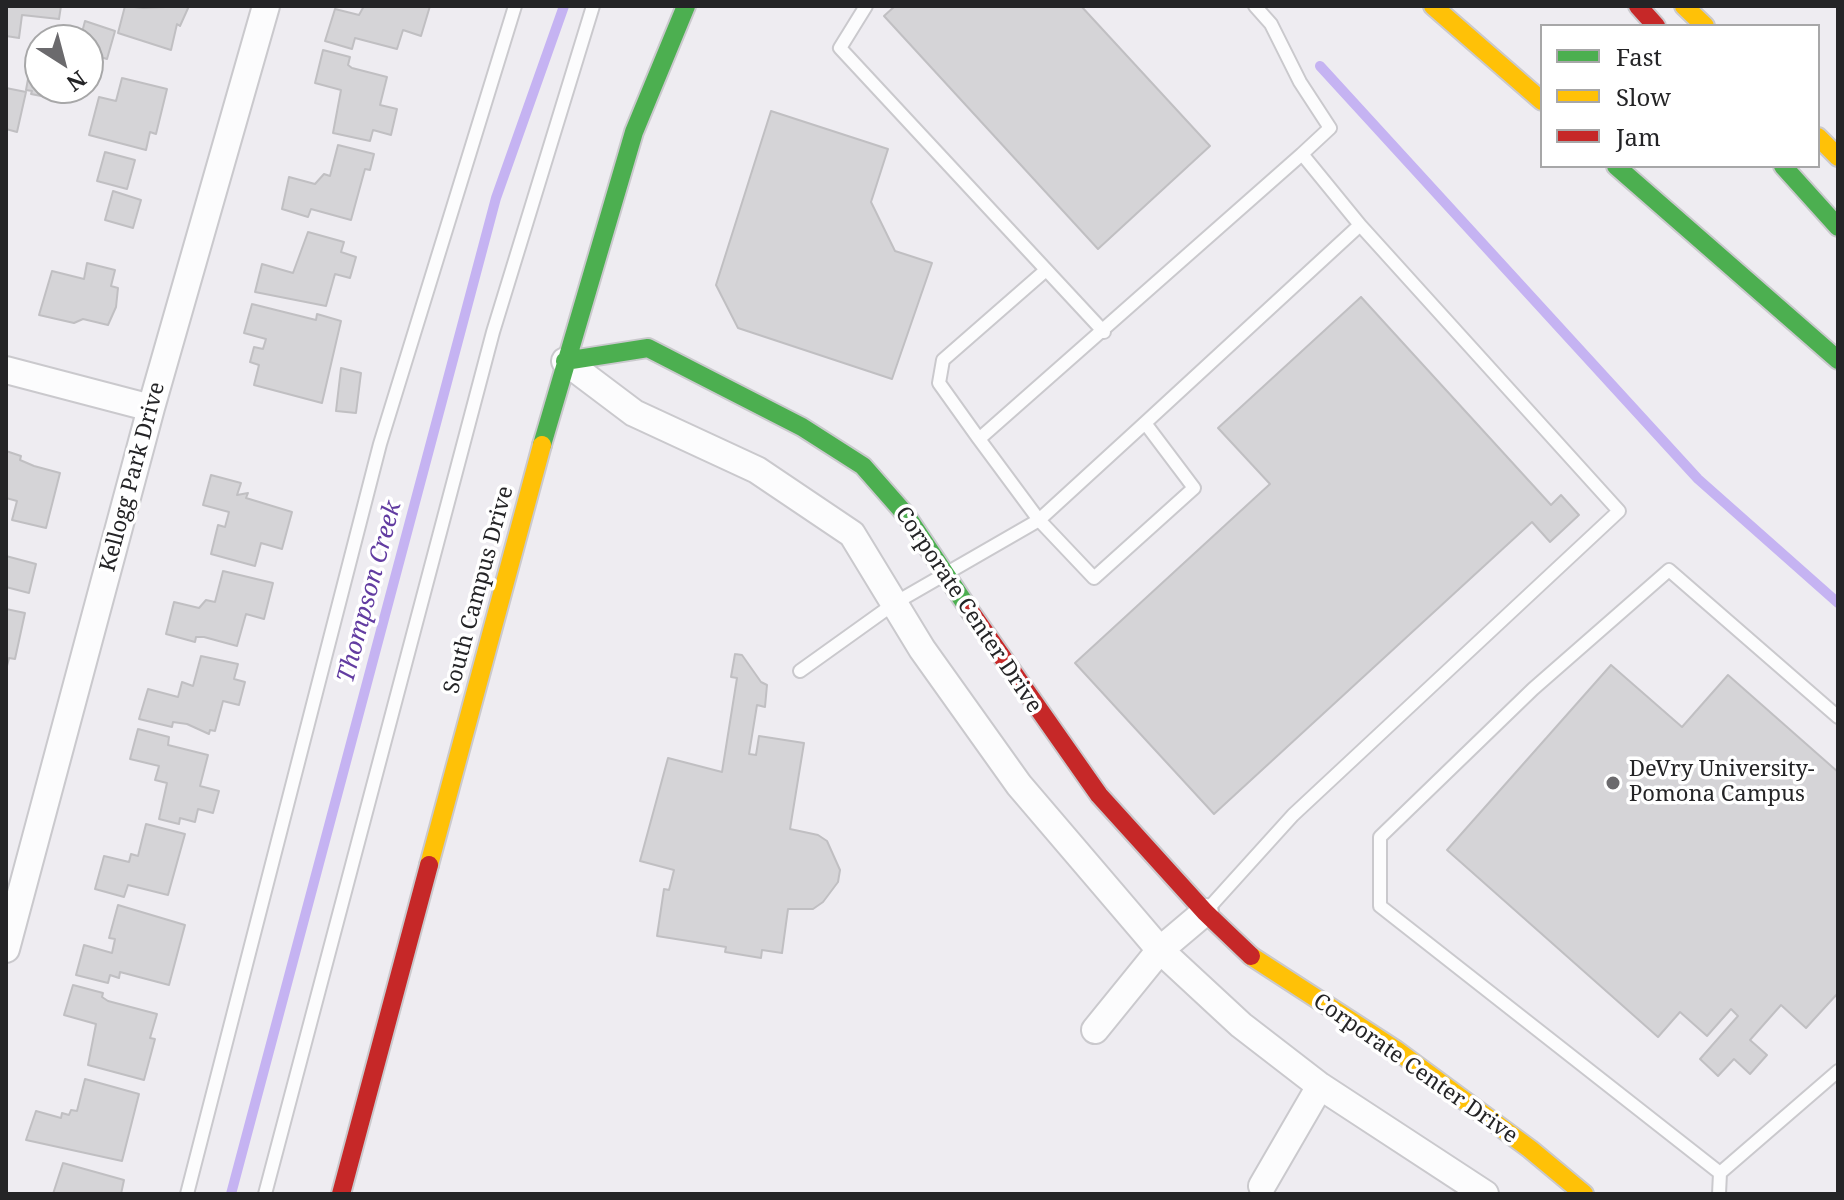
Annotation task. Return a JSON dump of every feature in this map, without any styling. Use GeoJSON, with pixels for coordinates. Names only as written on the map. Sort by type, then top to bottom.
{"type":"FeatureCollection","features":[{"type":"Feature","properties":{"kind":"main road","name":"South Campus Drive"},"geometry":{"type":"LineString","coordinates":[[341,1194],[565,361],[634,132],[686,6]]}},
{"type":"Feature","properties":{"kind":"main road"},"geometry":{"type":"LineString","coordinates":[[1433,6],[1540,99]]}},
{"type":"Feature","properties":{"kind":"main road"},"geometry":{"type":"LineString","coordinates":[[1638,6],[1654,24]]}},
{"type":"Feature","properties":{"kind":"main road"},"geometry":{"type":"LineString","coordinates":[[1684,6],[1703,24]]}},
{"type":"Feature","properties":{"kind":"main road"},"geometry":{"type":"LineString","coordinates":[[1820,139],[1838,157]]}},
{"type":"Feature","properties":{"kind":"main road"},"geometry":{"type":"LineString","coordinates":[[1618,168],[1838,360]]}},
{"type":"Feature","properties":{"kind":"main road"},"geometry":{"type":"LineString","coordinates":[[1785,168],[1838,227]]}},
{"type":"Feature","properties":{"kind":"main road","name":"Corporate Center Drive"},"geometry":{"type":"LineString","coordinates":[[565,361],[648,348],[802,427],[863,466],[906,515],[1037,711],[1099,795],[1205,912],[1250,955],[1396,1050],[1530,1149],[1584,1194]]}},
{"type":"Feature","properties":{"kind":"street","name":"Kellogg Park Drive"},"geometry":{"type":"LineString","coordinates":[[6,949],[151,408],[266,6]]}},
{"type":"Feature","properties":{"kind":"street"},"geometry":{"type":"LineString","coordinates":[[565,361],[634,413],[757,470],[852,534],[922,649],[1019,785],[1160,950],[1241,1025],[1320,1086],[1485,1194]]}},
{"type":"Feature","properties":{"kind":"street"},"geometry":{"type":"LineString","coordinates":[[6,370],[151,408]]}},
{"type":"Feature","properties":{"kind":"street"},"geometry":{"type":"LineString","coordinates":[[1095,1030],[1160,950],[1205,912]]}},
{"type":"Feature","properties":{"kind":"street"},"geometry":{"type":"LineString","coordinates":[[1262,1186],[1320,1086]]}},
{"type":"Feature","properties":{"kind":"lane"},"geometry":{"type":"LineString","coordinates":[[187,1194],[380,444],[515,6]]}},
{"type":"Feature","properties":{"kind":"lane"},"geometry":{"type":"LineString","coordinates":[[265,1194],[493,332],[593,6]]}},
{"type":"Feature","properties":{"kind":"lane"},"geometry":{"type":"LineString","coordinates":[[866,6],[840,48],[1104,332]]}},
{"type":"Feature","properties":{"kind":"lane"},"geometry":{"type":"LineString","coordinates":[[979,439],[1104,332],[1330,128],[1300,82],[1271,24],[1255,6]]}},
{"type":"Feature","properties":{"kind":"lane"},"geometry":{"type":"LineString","coordinates":[[1205,912],[1293,815],[1619,511],[1360,225],[1302,154]]}},
{"type":"Feature","properties":{"kind":"lane"},"geometry":{"type":"LineString","coordinates":[[800,671],[895,603],[1039,520],[1360,225]]}},
{"type":"Feature","properties":{"kind":"lane"},"geometry":{"type":"LineString","coordinates":[[1046,270],[943,360],[939,383],[1039,520],[1094,578],[1194,488],[1145,423]]}},
{"type":"Feature","properties":{"kind":"lane"},"geometry":{"type":"LineString","coordinates":[[1720,1173],[1380,906],[1380,837],[1533,689],[1669,570],[1838,717]]}},
{"type":"Feature","properties":{"kind":"lane"},"geometry":{"type":"LineString","coordinates":[[1719,1194],[1720,1173],[1838,1071]]}},
{"type":"Feature","properties":{"kind":"building"},"geometry":{"type":"Polygon","coordinates":[[[6,6],[61,6],[59,19],[22,15],[19,38],[6,36],[6,6]]]}},
{"type":"Feature","properties":{"kind":"building"},"geometry":{"type":"Polygon","coordinates":[[[125,6],[189,6],[180,26],[177,24],[171,50],[118,33],[125,6]]]}},
{"type":"Feature","properties":{"kind":"building"},"geometry":{"type":"Polygon","coordinates":[[[364,6],[430,6],[421,36],[403,30],[397,49],[355,38],[352,49],[325,41],[335,9],[359,15],[364,6]]]}},
{"type":"Feature","properties":{"kind":"building"},"geometry":{"type":"Polygon","coordinates":[[[895,6],[1081,6],[1210,146],[1098,249],[884,16],[895,6]]]}},
{"type":"Feature","properties":{"kind":"building"},"geometry":{"type":"Polygon","coordinates":[[[104,27],[115,31],[107,59],[104,58],[104,27]]]}},
{"type":"Feature","properties":{"kind":"building"},"geometry":{"type":"Polygon","coordinates":[[[323,50],[350,57],[348,65],[352,68],[387,77],[380,105],[397,109],[391,135],[373,130],[370,141],[333,133],[341,90],[315,83],[323,50]]]}},
{"type":"Feature","properties":{"kind":"building"},"geometry":{"type":"Polygon","coordinates":[[[122,78],[167,89],[156,134],[150,132],[146,150],[89,135],[97,104],[104,104],[104,98],[116,101],[122,78]]]}},
{"type":"Feature","properties":{"kind":"building"},"geometry":{"type":"Polygon","coordinates":[[[6,88],[24,92],[17,132],[6,129],[6,88]]]}},
{"type":"Feature","properties":{"kind":"building"},"geometry":{"type":"Polygon","coordinates":[[[771,111],[888,149],[871,202],[895,251],[932,263],[892,379],[738,328],[716,285],[771,111]]]}},
{"type":"Feature","properties":{"kind":"building"},"geometry":{"type":"Polygon","coordinates":[[[338,145],[374,154],[370,170],[365,169],[351,220],[311,209],[308,217],[282,209],[289,177],[315,184],[324,174],[330,176],[338,145]]]}},
{"type":"Feature","properties":{"kind":"building"},"geometry":{"type":"Polygon","coordinates":[[[105,152],[135,160],[127,189],[97,181],[105,152]]]}},
{"type":"Feature","properties":{"kind":"building"},"geometry":{"type":"Polygon","coordinates":[[[113,191],[141,200],[133,228],[105,220],[113,191]]]}},
{"type":"Feature","properties":{"kind":"building"},"geometry":{"type":"Polygon","coordinates":[[[308,232],[344,242],[341,252],[356,257],[350,278],[335,274],[326,306],[255,292],[262,264],[293,273],[308,232]]]}},
{"type":"Feature","properties":{"kind":"building"},"geometry":{"type":"Polygon","coordinates":[[[87,263],[115,270],[111,286],[118,288],[116,307],[108,325],[83,319],[74,323],[39,315],[52,271],[84,279],[87,263]]]}},
{"type":"Feature","properties":{"kind":"building"},"geometry":{"type":"Polygon","coordinates":[[[1361,297],[1551,505],[1561,495],[1579,515],[1550,542],[1532,522],[1214,814],[1075,663],[1270,484],[1218,428],[1361,297]]]}},
{"type":"Feature","properties":{"kind":"building"},"geometry":{"type":"Polygon","coordinates":[[[252,304],[316,320],[317,314],[341,321],[322,403],[254,385],[259,365],[250,362],[254,347],[263,349],[266,339],[244,333],[252,304]]]}},
{"type":"Feature","properties":{"kind":"building"},"geometry":{"type":"Polygon","coordinates":[[[341,368],[361,373],[356,413],[336,411],[341,368]]]}},
{"type":"Feature","properties":{"kind":"building"},"geometry":{"type":"Polygon","coordinates":[[[6,451],[21,456],[20,460],[34,466],[60,473],[46,528],[12,520],[17,501],[6,498],[6,451]]]}},
{"type":"Feature","properties":{"kind":"building"},"geometry":{"type":"Polygon","coordinates":[[[211,475],[241,483],[237,495],[248,493],[246,498],[292,512],[282,549],[261,543],[255,566],[211,554],[218,525],[225,527],[229,512],[203,505],[211,475]]]}},
{"type":"Feature","properties":{"kind":"building"},"geometry":{"type":"Polygon","coordinates":[[[6,556],[36,564],[29,593],[6,587],[6,556]]]}},
{"type":"Feature","properties":{"kind":"building"},"geometry":{"type":"Polygon","coordinates":[[[223,571],[273,583],[264,619],[246,614],[237,646],[204,637],[196,637],[195,642],[166,634],[174,602],[199,608],[206,600],[215,602],[223,571]]]}},
{"type":"Feature","properties":{"kind":"building"},"geometry":{"type":"Polygon","coordinates":[[[6,609],[25,613],[15,659],[9,658],[6,670],[6,609]]]}},
{"type":"Feature","properties":{"kind":"building"},"geometry":{"type":"Polygon","coordinates":[[[735,654],[742,655],[761,682],[767,685],[765,707],[757,705],[749,754],[756,755],[759,736],[804,743],[790,829],[818,835],[827,841],[840,870],[838,882],[823,902],[813,909],[788,909],[782,953],[762,950],[761,958],[725,952],[726,947],[657,936],[664,889],[669,890],[674,870],[640,861],[668,758],[722,772],[737,678],[731,677],[735,654]]]}},
{"type":"Feature","properties":{"kind":"building"},"geometry":{"type":"Polygon","coordinates":[[[201,656],[238,664],[234,679],[245,682],[239,705],[223,701],[215,731],[210,730],[209,734],[187,724],[173,722],[172,727],[139,719],[148,689],[178,697],[182,682],[193,686],[201,656]]]}},
{"type":"Feature","properties":{"kind":"building"},"geometry":{"type":"Polygon","coordinates":[[[1611,665],[1682,727],[1728,675],[1838,772],[1838,993],[1806,1028],[1781,1005],[1750,1040],[1767,1055],[1750,1074],[1734,1059],[1718,1076],[1700,1059],[1738,1016],[1731,1009],[1707,1036],[1680,1012],[1658,1037],[1447,850],[1611,665]]]}},
{"type":"Feature","properties":{"kind":"building"},"geometry":{"type":"Polygon","coordinates":[[[138,729],[169,737],[168,745],[208,755],[200,786],[219,791],[213,813],[198,809],[195,822],[180,818],[179,824],[159,819],[167,783],[155,780],[159,766],[130,759],[138,729]]]}},
{"type":"Feature","properties":{"kind":"building"},"geometry":{"type":"Polygon","coordinates":[[[146,824],[185,834],[168,895],[128,885],[124,897],[95,889],[104,856],[129,862],[131,854],[138,856],[146,824]]]}},
{"type":"Feature","properties":{"kind":"building"},"geometry":{"type":"Polygon","coordinates":[[[118,905],[185,925],[169,985],[120,972],[119,978],[110,975],[108,983],[76,975],[84,945],[112,953],[115,939],[109,938],[118,905]]]}},
{"type":"Feature","properties":{"kind":"building"},"geometry":{"type":"Polygon","coordinates":[[[73,985],[103,993],[102,997],[108,1001],[157,1014],[150,1038],[155,1039],[144,1080],[88,1065],[96,1024],[64,1015],[73,985]]]}},
{"type":"Feature","properties":{"kind":"building"},"geometry":{"type":"Polygon","coordinates":[[[85,1079],[139,1094],[122,1161],[26,1140],[36,1111],[61,1118],[62,1113],[69,1115],[71,1110],[77,1111],[85,1079]]]}},
{"type":"Feature","properties":{"kind":"building"},"geometry":{"type":"Polygon","coordinates":[[[63,1163],[124,1180],[121,1194],[53,1194],[63,1163]]]}},
{"type":"Feature","properties":{"kind":"waterway","name":"Thompson Creek"},"geometry":{"type":"LineString","coordinates":[[231,1194],[496,198],[564,6]]}},
{"type":"Feature","properties":{"kind":"waterway"},"geometry":{"type":"LineString","coordinates":[[1320,66],[1698,479],[1838,603]]}},
{"type":"Feature","properties":{"kind":"traffic: fast"},"geometry":{"type":"LineString","coordinates":[[542,445],[634,132],[686,6]]}},
{"type":"Feature","properties":{"kind":"traffic: fast"},"geometry":{"type":"LineString","coordinates":[[1618,168],[1838,360]]}},
{"type":"Feature","properties":{"kind":"traffic: fast"},"geometry":{"type":"LineString","coordinates":[[1785,168],[1838,227]]}},
{"type":"Feature","properties":{"kind":"traffic: fast"},"geometry":{"type":"LineString","coordinates":[[565,361],[648,348],[802,427],[863,466],[906,515],[970,611]]}},
{"type":"Feature","properties":{"kind":"traffic: slow"},"geometry":{"type":"LineString","coordinates":[[1433,6],[1540,99]]}},
{"type":"Feature","properties":{"kind":"traffic: slow"},"geometry":{"type":"LineString","coordinates":[[1684,6],[1703,24]]}},
{"type":"Feature","properties":{"kind":"traffic: slow"},"geometry":{"type":"LineString","coordinates":[[1820,139],[1838,157]]}},
{"type":"Feature","properties":{"kind":"traffic: slow"},"geometry":{"type":"LineString","coordinates":[[429,865],[542,445]]}},
{"type":"Feature","properties":{"kind":"traffic: slow"},"geometry":{"type":"LineString","coordinates":[[1251,956],[1396,1050],[1530,1149],[1584,1194]]}},
{"type":"Feature","properties":{"kind":"traffic: jam"},"geometry":{"type":"LineString","coordinates":[[1638,6],[1654,24]]}},
{"type":"Feature","properties":{"kind":"traffic: jam"},"geometry":{"type":"LineString","coordinates":[[970,611],[1099,795],[1205,912],[1251,956]]}},
{"type":"Feature","properties":{"kind":"traffic: jam"},"geometry":{"type":"LineString","coordinates":[[341,1194],[429,865]]}},
{"type":"Feature","properties":{"kind":"place","name":"DeVry University- Pomona Campus"},"geometry":{"type":"Point","coordinates":[1613,783]}}]}
